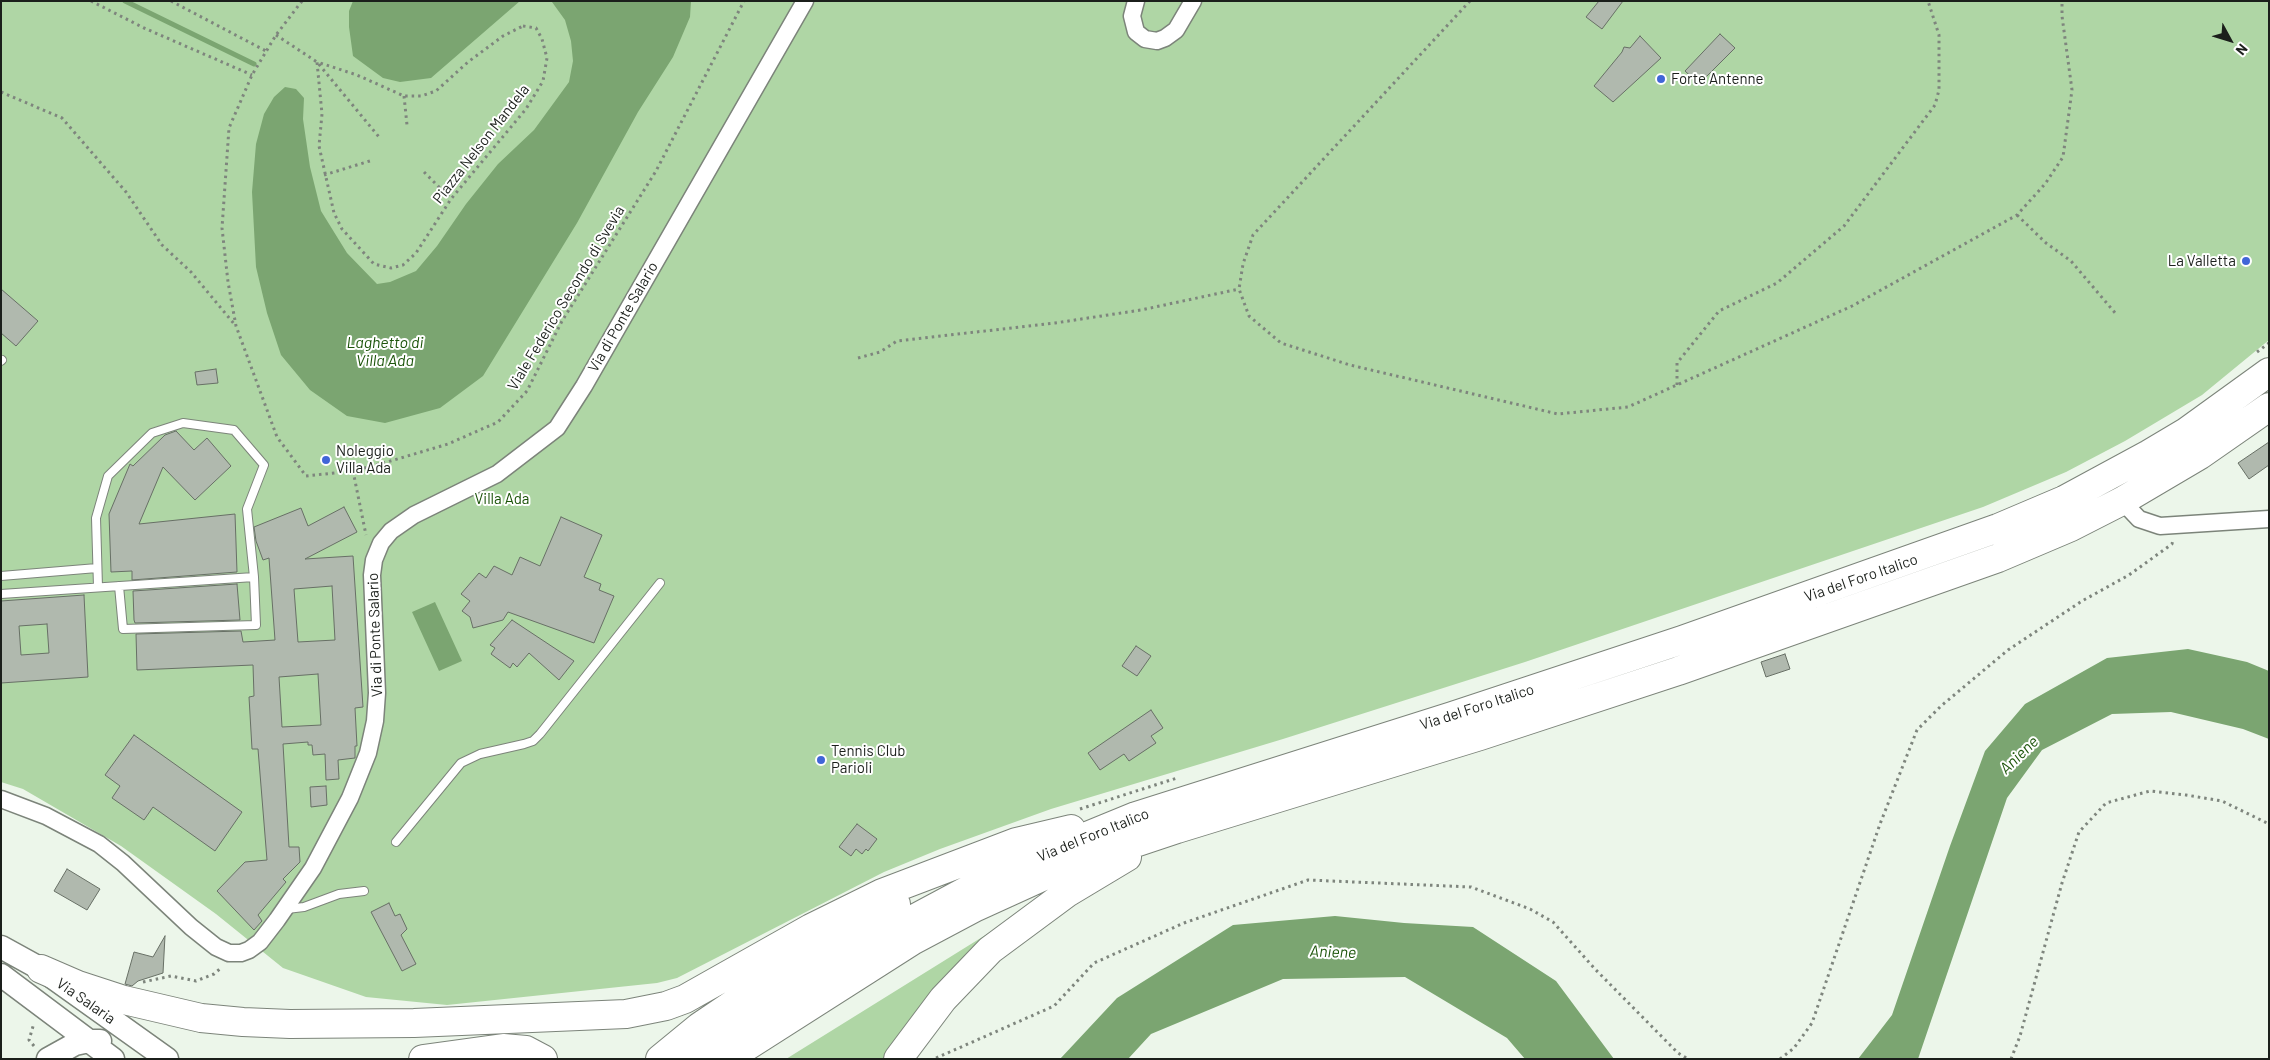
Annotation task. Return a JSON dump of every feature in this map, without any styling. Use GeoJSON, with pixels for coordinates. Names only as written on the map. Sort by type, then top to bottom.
{"type":"FeatureCollection","features":[{"type":"Feature","properties":{"kind":"highway","name":"Via del Foro Italico"},"geometry":{"type":"LineString","coordinates":[[694,1059],[727,1034],[800,986],[910,920],[992,877],[1136,816],[1590,670],[1921,557],[1998,528],[2064,500],[2149,454],[2200,423],[2262,363]]}},
{"type":"Feature","properties":{"kind":"highway","name":"Via del Foro Italico"},"geometry":{"type":"LineString","coordinates":[[727,1059],[912,941],[976,907],[1040,877],[1085,859],[1177,829],[1480,736],[1687,667],[1998,558],[2071,527],[2122,500],[2200,455],[2269,407]]}},
{"type":"Feature","properties":{"kind":"highway"},"geometry":{"type":"LineString","coordinates":[[41,969],[78,985],[124,1000],[201,1018],[242,1022],[290,1024],[414,1023],[626,1014],[666,1006],[685,998],[834,916],[903,884],[1038,836],[1136,816]]}},
{"type":"Feature","properties":{"kind":"highway"},"geometry":{"type":"LineString","coordinates":[[898,1059],[943,998],[990,950],[1067,893],[1177,829]]}},
{"type":"Feature","properties":{"kind":"highway"},"geometry":{"type":"LineString","coordinates":[[660,1059],[736,1002],[852,930],[994,851]]}},
{"type":"Feature","properties":{"kind":"highway"},"geometry":{"type":"LineString","coordinates":[[760,1059],[1040,877]]}},
{"type":"Feature","properties":{"kind":"highway"},"geometry":{"type":"LineString","coordinates":[[423,1059],[503,1048],[526,1050],[543,1059]]}},
{"type":"Feature","properties":{"kind":"main road","name":"Via Salaria"},"geometry":{"type":"LineString","coordinates":[[1,946],[41,969],[162,1055]]}},
{"type":"Feature","properties":{"kind":"main road","name":"Via Salaria"},"geometry":{"type":"LineString","coordinates":[[1,975],[113,1059]]}},
{"type":"Feature","properties":{"kind":"main road"},"geometry":{"type":"LineString","coordinates":[[41,1053],[89,1040],[162,1055]]}},
{"type":"Feature","properties":{"kind":"street","name":"Via di Ponte Salario"},"geometry":{"type":"LineString","coordinates":[[1,799],[54,820],[106,849],[210,943],[226,952],[244,952],[254,947],[285,909],[313,868],[361,774],[372,737],[377,693],[372,575],[374,560],[380,542],[400,524],[496,474],[557,428],[584,386],[806,1]]}},
{"type":"Feature","properties":{"kind":"street"},"geometry":{"type":"LineString","coordinates":[[1136,1],[1132,16],[1136,32],[1145,39],[1157,41],[1176,30],[1193,1]]}},
{"type":"Feature","properties":{"kind":"street"},"geometry":{"type":"LineString","coordinates":[[2122,500],[2144,522],[2160,526],[2269,519]]}},
{"type":"Feature","properties":{"kind":"lane"},"geometry":{"type":"LineString","coordinates":[[98,587],[96,518],[108,476],[152,432],[183,423],[234,430],[264,465],[247,509],[254,577],[256,625],[123,629],[119,586]]}},
{"type":"Feature","properties":{"kind":"lane"},"geometry":{"type":"LineString","coordinates":[[1,576],[97,568]]}},
{"type":"Feature","properties":{"kind":"lane"},"geometry":{"type":"LineString","coordinates":[[1,594],[254,577]]}},
{"type":"Feature","properties":{"kind":"lane"},"geometry":{"type":"LineString","coordinates":[[396,842],[461,763],[480,754],[533,741],[660,583]]}},
{"type":"Feature","properties":{"kind":"lane"},"geometry":{"type":"LineString","coordinates":[[285,909],[304,907],[339,894],[364,891]]}},
{"type":"Feature","properties":{"kind":"path"},"geometry":{"type":"LineString","coordinates":[[91,1],[144,28],[252,75]]}},
{"type":"Feature","properties":{"kind":"path"},"geometry":{"type":"LineString","coordinates":[[171,1],[266,51]]}},
{"type":"Feature","properties":{"kind":"path","name":"Viale Federico Secondo di Svevia"},"geometry":{"type":"LineString","coordinates":[[302,1],[276,35],[252,75],[229,128],[222,228],[228,282],[236,326],[277,437],[306,476],[353,471],[448,444],[498,422],[526,391],[562,321],[656,171],[744,1]]}},
{"type":"Feature","properties":{"kind":"path"},"geometry":{"type":"LineString","coordinates":[[1470,1],[1253,235],[1243,264],[1238,289],[1249,316],[1281,343],[1350,364],[1558,414],[1628,407],[1852,306],[2017,215],[2045,184],[2064,157],[2072,90],[2062,16],[2062,1]]}},
{"type":"Feature","properties":{"kind":"path"},"geometry":{"type":"LineString","coordinates":[[1677,385],[1677,364],[1720,311],[1777,284],[1844,226],[1935,105],[1940,90],[1939,35],[1928,1]]}},
{"type":"Feature","properties":{"kind":"path","name":"Piazza Nelson Mandela"},"geometry":{"type":"LineString","coordinates":[[276,35],[318,62],[357,75],[404,96],[421,96],[436,91],[468,62],[503,36],[523,26],[536,28],[542,39],[547,58],[544,81],[526,109],[451,199],[416,253],[403,265],[390,268],[374,264],[342,229],[334,213],[324,176],[319,146],[322,114],[318,62]]}},
{"type":"Feature","properties":{"kind":"path","name":"Piazza Nelson Mandela"},"geometry":{"type":"LineString","coordinates":[[318,62],[378,137]]}},
{"type":"Feature","properties":{"kind":"path"},"geometry":{"type":"LineString","coordinates":[[1,92],[62,118],[126,192],[162,245],[191,272],[236,326]]}},
{"type":"Feature","properties":{"kind":"path"},"geometry":{"type":"LineString","coordinates":[[404,96],[407,125]]}},
{"type":"Feature","properties":{"kind":"path"},"geometry":{"type":"LineString","coordinates":[[324,176],[372,160]]}},
{"type":"Feature","properties":{"kind":"path"},"geometry":{"type":"LineString","coordinates":[[424,172],[451,199]]}},
{"type":"Feature","properties":{"kind":"path"},"geometry":{"type":"LineString","coordinates":[[2017,215],[2046,243],[2071,261],[2116,314]]}},
{"type":"Feature","properties":{"kind":"path"},"geometry":{"type":"LineString","coordinates":[[858,358],[880,352],[897,342],[1141,310],[1238,289]]}},
{"type":"Feature","properties":{"kind":"path"},"geometry":{"type":"LineString","coordinates":[[2262,363],[2269,343]]}},
{"type":"Feature","properties":{"kind":"path"},"geometry":{"type":"LineString","coordinates":[[353,471],[365,531],[374,560]]}},
{"type":"Feature","properties":{"kind":"path"},"geometry":{"type":"LineString","coordinates":[[1780,1059],[1794,1048],[1812,1023],[1880,824],[1917,730],[1941,706],[2008,650],[2082,601],[2129,575],[2172,544],[2174,525]]}},
{"type":"Feature","properties":{"kind":"path"},"geometry":{"type":"LineString","coordinates":[[1074,811],[1182,776]]}},
{"type":"Feature","properties":{"kind":"path"},"geometry":{"type":"LineString","coordinates":[[2012,1059],[2078,832],[2106,803],[2150,792],[2186,795],[2222,801],[2269,824]]}},
{"type":"Feature","properties":{"kind":"path"},"geometry":{"type":"LineString","coordinates":[[936,1058],[1054,1006],[1094,963],[1184,923],[1308,880],[1471,887],[1530,909],[1553,922],[1594,969],[1678,1053],[1688,1059]]}},
{"type":"Feature","properties":{"kind":"path"},"geometry":{"type":"LineString","coordinates":[[138,986],[144,981],[171,976],[196,980],[214,974],[221,969]]}},
{"type":"Feature","properties":{"kind":"path"},"geometry":{"type":"LineString","coordinates":[[34,1023],[28,1040],[41,1053]]}},
{"type":"Feature","properties":{"kind":"green space","name":"Villa Ada"},"geometry":{"type":"Polygon","coordinates":[[[1,1],[2269,1],[2269,340],[2202,395],[2125,441],[2066,472],[1983,507],[1525,662],[1283,739],[1051,809],[940,849],[884,872],[677,978],[657,983],[447,1005],[366,997],[283,968],[216,914],[121,846],[23,789],[1,782],[1,1]]]}},
{"type":"Feature","properties":{"kind":"green space"},"geometry":{"type":"Polygon","coordinates":[[[1000,926],[885,1059],[786,1059],[1000,926]]]}},
{"type":"Feature","properties":{"kind":"water"},"geometry":{"type":"Polygon","coordinates":[[[353,1],[520,1],[431,78],[400,82],[383,78],[353,56],[349,11],[353,1]]]}},
{"type":"Feature","properties":{"kind":"water","name":"Laghetto di Villa Ada"},"geometry":{"type":"Polygon","coordinates":[[[548,1],[691,1],[690,17],[673,57],[638,112],[577,223],[483,376],[440,408],[385,423],[347,416],[310,390],[281,355],[267,313],[256,267],[252,192],[256,144],[264,114],[274,97],[285,87],[296,89],[304,98],[303,119],[310,167],[321,211],[347,253],[377,284],[390,282],[416,271],[498,164],[534,130],[569,82],[573,61],[571,41],[565,20],[552,2],[548,1]]]}},
{"type":"Feature","properties":{"kind":"water"},"geometry":{"type":"Polygon","coordinates":[[[435,602],[462,661],[439,671],[412,612],[435,602]]]}},
{"type":"Feature","properties":{"kind":"water","name":"Aniene"},"geometry":{"type":"Polygon","coordinates":[[[2188,649],[2247,662],[2269,671],[2269,739],[2243,729],[2171,712],[2112,714],[2042,750],[2007,798],[1918,1059],[1858,1059],[1892,1015],[1985,751],[2025,704],[2107,658],[2188,649]]]}},
{"type":"Feature","properties":{"kind":"water","name":"Aniene"},"geometry":{"type":"Polygon","coordinates":[[[1335,916],[1473,927],[1556,981],[1614,1059],[1525,1059],[1507,1038],[1405,977],[1283,979],[1151,1034],[1128,1059],[1060,1059],[1117,998],[1233,925],[1335,916]]]}},
{"type":"Feature","properties":{"kind":"building"},"geometry":{"type":"Polygon","coordinates":[[[1599,1],[1623,1],[1602,29],[1586,17],[1599,1]]]}},
{"type":"Feature","properties":{"kind":"building"},"geometry":{"type":"Polygon","coordinates":[[[1720,34],[1735,48],[1699,84],[1685,71],[1720,34]]]}},
{"type":"Feature","properties":{"kind":"building"},"geometry":{"type":"Polygon","coordinates":[[[1640,36],[1661,58],[1613,102],[1594,86],[1624,47],[1630,48],[1640,36]]]}},
{"type":"Feature","properties":{"kind":"building"},"geometry":{"type":"Polygon","coordinates":[[[1,289],[38,321],[16,346],[1,333],[1,289]]]}},
{"type":"Feature","properties":{"kind":"building"},"geometry":{"type":"Polygon","coordinates":[[[216,369],[218,383],[197,385],[195,372],[216,369]]]}},
{"type":"Feature","properties":{"kind":"building"},"geometry":{"type":"Polygon","coordinates":[[[176,431],[194,450],[207,438],[231,466],[195,500],[163,467],[139,524],[235,514],[237,572],[132,580],[132,571],[111,572],[109,514],[130,464],[133,466],[165,435],[176,431]]]}},
{"type":"Feature","properties":{"kind":"building"},"geometry":{"type":"Polygon","coordinates":[[[2269,442],[2269,465],[2249,479],[2238,463],[2269,442]]]}},
{"type":"Feature","properties":{"kind":"building"},"geometry":{"type":"Polygon","coordinates":[[[344,507],[357,532],[305,559],[353,556],[363,707],[355,708],[357,746],[355,746],[355,758],[338,760],[339,779],[326,780],[325,754],[313,755],[312,745],[308,745],[308,742],[283,744],[289,847],[299,847],[300,862],[283,879],[286,882],[258,915],[262,921],[254,930],[217,891],[245,862],[267,860],[258,749],[252,749],[249,697],[254,696],[253,665],[137,670],[136,634],[241,631],[243,642],[275,640],[269,558],[263,560],[256,541],[254,527],[301,508],[308,526],[344,507]],[[332,586],[294,589],[298,642],[335,640],[332,586]],[[318,674],[279,677],[282,727],[321,725],[318,674]]]}},
{"type":"Feature","properties":{"kind":"building"},"geometry":{"type":"Polygon","coordinates":[[[561,517],[602,535],[584,577],[601,584],[599,590],[614,596],[594,643],[508,612],[503,620],[473,628],[470,617],[462,611],[470,601],[461,594],[479,573],[486,578],[494,566],[512,575],[520,557],[540,566],[561,517]]]}},
{"type":"Feature","properties":{"kind":"building"},"geometry":{"type":"Polygon","coordinates":[[[237,584],[240,620],[135,623],[133,591],[237,584]]]}},
{"type":"Feature","properties":{"kind":"building"},"geometry":{"type":"Polygon","coordinates":[[[84,595],[88,677],[1,683],[1,601],[84,595]],[[47,624],[19,626],[21,655],[49,653],[47,624]]]}},
{"type":"Feature","properties":{"kind":"building"},"geometry":{"type":"Polygon","coordinates":[[[512,620],[574,661],[559,680],[529,653],[517,667],[513,663],[510,668],[491,654],[495,648],[490,645],[512,620]]]}},
{"type":"Feature","properties":{"kind":"building"},"geometry":{"type":"Polygon","coordinates":[[[1136,646],[1151,656],[1137,676],[1122,666],[1136,646]]]}},
{"type":"Feature","properties":{"kind":"building"},"geometry":{"type":"Polygon","coordinates":[[[1785,654],[1790,669],[1766,677],[1761,662],[1785,654]]]}},
{"type":"Feature","properties":{"kind":"building"},"geometry":{"type":"Polygon","coordinates":[[[1151,710],[1163,728],[1151,736],[1156,743],[1129,761],[1124,754],[1100,770],[1088,753],[1151,710]]]}},
{"type":"Feature","properties":{"kind":"building"},"geometry":{"type":"Polygon","coordinates":[[[134,735],[242,812],[215,851],[153,807],[144,820],[112,798],[120,786],[105,775],[134,735]]]}},
{"type":"Feature","properties":{"kind":"building"},"geometry":{"type":"Polygon","coordinates":[[[326,786],[327,805],[311,807],[310,787],[326,786]]]}},
{"type":"Feature","properties":{"kind":"building"},"geometry":{"type":"Polygon","coordinates":[[[857,824],[877,839],[868,851],[866,849],[862,854],[856,849],[851,856],[839,847],[857,824]]]}},
{"type":"Feature","properties":{"kind":"building"},"geometry":{"type":"Polygon","coordinates":[[[67,869],[100,889],[87,910],[54,891],[67,869]]]}},
{"type":"Feature","properties":{"kind":"building"},"geometry":{"type":"Polygon","coordinates":[[[389,903],[395,916],[400,914],[407,929],[401,935],[416,964],[402,971],[371,912],[389,903]]]}},
{"type":"Feature","properties":{"kind":"building"},"geometry":{"type":"Polygon","coordinates":[[[165,936],[163,973],[138,981],[132,986],[125,984],[134,952],[153,957],[165,936]]]}},
{"type":"Feature","properties":{"kind":"waterway"},"geometry":{"type":"LineString","coordinates":[[125,1],[254,64]]}},
{"type":"Feature","properties":{"kind":"place","name":"Forte Antenne"},"geometry":{"type":"Point","coordinates":[1661,79]}},
{"type":"Feature","properties":{"kind":"place","name":"La Valletta"},"geometry":{"type":"Point","coordinates":[2246,261]}},
{"type":"Feature","properties":{"kind":"place","name":"Noleggio Villa Ada"},"geometry":{"type":"Point","coordinates":[326,460]}},
{"type":"Feature","properties":{"kind":"place","name":"Tennis Club Parioli"},"geometry":{"type":"Point","coordinates":[821,760]}}]}
